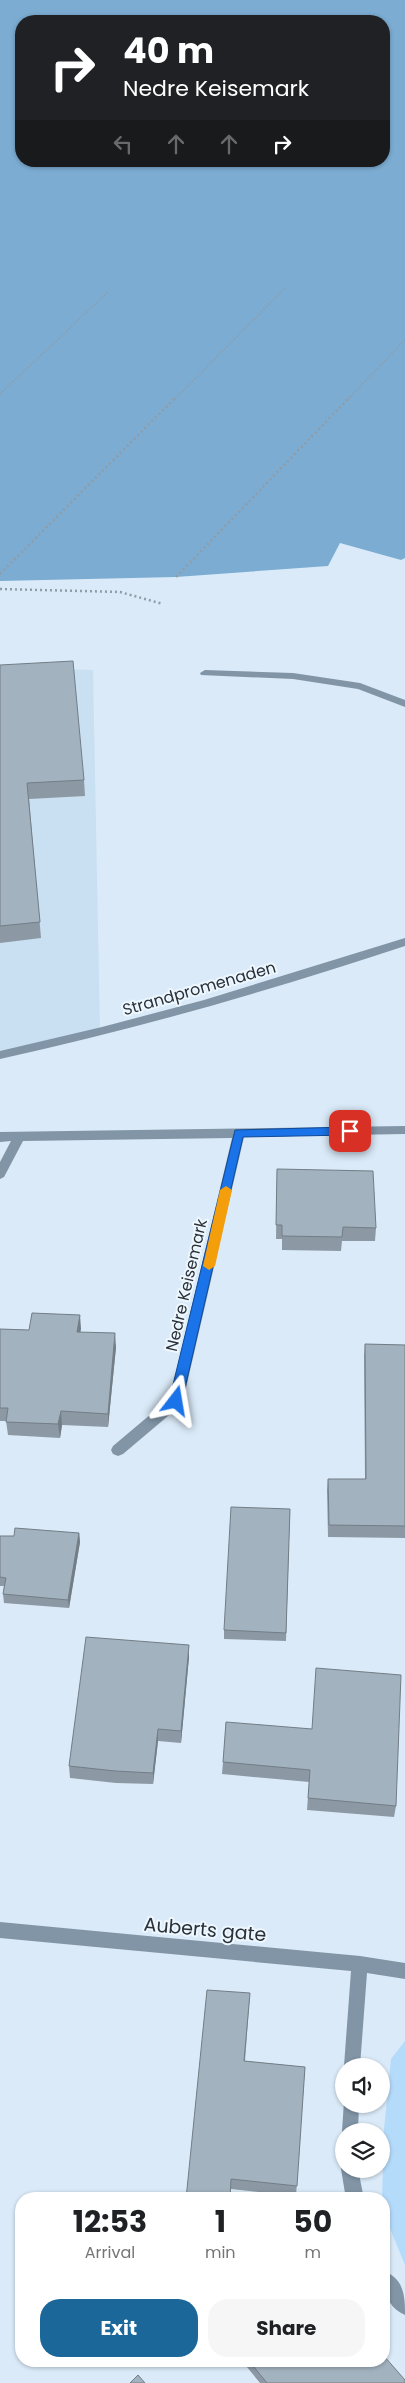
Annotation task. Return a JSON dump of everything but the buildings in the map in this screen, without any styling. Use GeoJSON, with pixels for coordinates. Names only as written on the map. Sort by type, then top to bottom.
{"type":"FeatureCollection","features":[{"type":"Feature","properties":{"kind":"street"},"geometry":{"type":"LineString","coordinates":[[205,673],[293,676],[360,686],[405,704]]}},
{"type":"Feature","properties":{"kind":"street","name":"Strandpromenaden"},"geometry":{"type":"LineString","coordinates":[[0,1055],[100,1034],[317,972],[405,942]]}},
{"type":"Feature","properties":{"kind":"street"},"geometry":{"type":"LineString","coordinates":[[0,1137],[405,1130]]}},
{"type":"Feature","properties":{"kind":"street","name":"Nedre Keisemark"},"geometry":{"type":"LineString","coordinates":[[118,1450],[176,1401],[239,1133]]}},
{"type":"Feature","properties":{"kind":"street"},"geometry":{"type":"LineString","coordinates":[[0,1174],[20,1136]]}},
{"type":"Feature","properties":{"kind":"street","name":"Auberts gate"},"geometry":{"type":"LineString","coordinates":[[0,1930],[360,1964],[405,1971]]}},
{"type":"Feature","properties":{"kind":"street"},"geometry":{"type":"LineString","coordinates":[[353,2058],[360,1964]]}},
{"type":"Feature","properties":{"kind":"street"},"geometry":{"type":"LineString","coordinates":[[352,2178],[354,2192]]}},
{"type":"Feature","properties":{"kind":"street"},"geometry":{"type":"LineString","coordinates":[[390,2287],[405,2306]]}},
{"type":"Feature","properties":{"kind":"path"},"geometry":{"type":"LineString","coordinates":[[0,574],[286,287]]}},
{"type":"Feature","properties":{"kind":"path"},"geometry":{"type":"LineString","coordinates":[[0,394],[109,291]]}},
{"type":"Feature","properties":{"kind":"path"},"geometry":{"type":"LineString","coordinates":[[176,577],[405,340]]}},
{"type":"Feature","properties":{"kind":"path"},"geometry":{"type":"LineString","coordinates":[[0,590],[120,592],[163,604]]}},
{"type":"Feature","properties":{"kind":"shaded area"},"geometry":{"type":"Polygon","coordinates":[[[0,0],[405,0],[405,558],[401,560],[340,543],[328,566],[176,577],[0,581],[0,0]]]}},
{"type":"Feature","properties":{"kind":"shaded area"},"geometry":{"type":"Polygon","coordinates":[[[0,667],[93,670],[100,1034],[0,1055],[0,667]]]}},
{"type":"Feature","properties":{"kind":"shaded area"},"geometry":{"type":"Polygon","coordinates":[[[405,2041],[405,2265],[390,2229],[390,2192],[382,2192],[383,2178],[390,2178],[390,2123],[385,2123],[386,2113],[390,2113],[391,2059],[405,2041]]]}},
{"type":"Feature","properties":{"kind":"slow traffic"},"geometry":{"type":"LineString","coordinates":[[209,1266],[226,1190]]}},
{"type":"Feature","properties":{"kind":"route"},"geometry":{"type":"LineString","coordinates":[[176,1401],[239,1133],[350,1131]]}}]}
